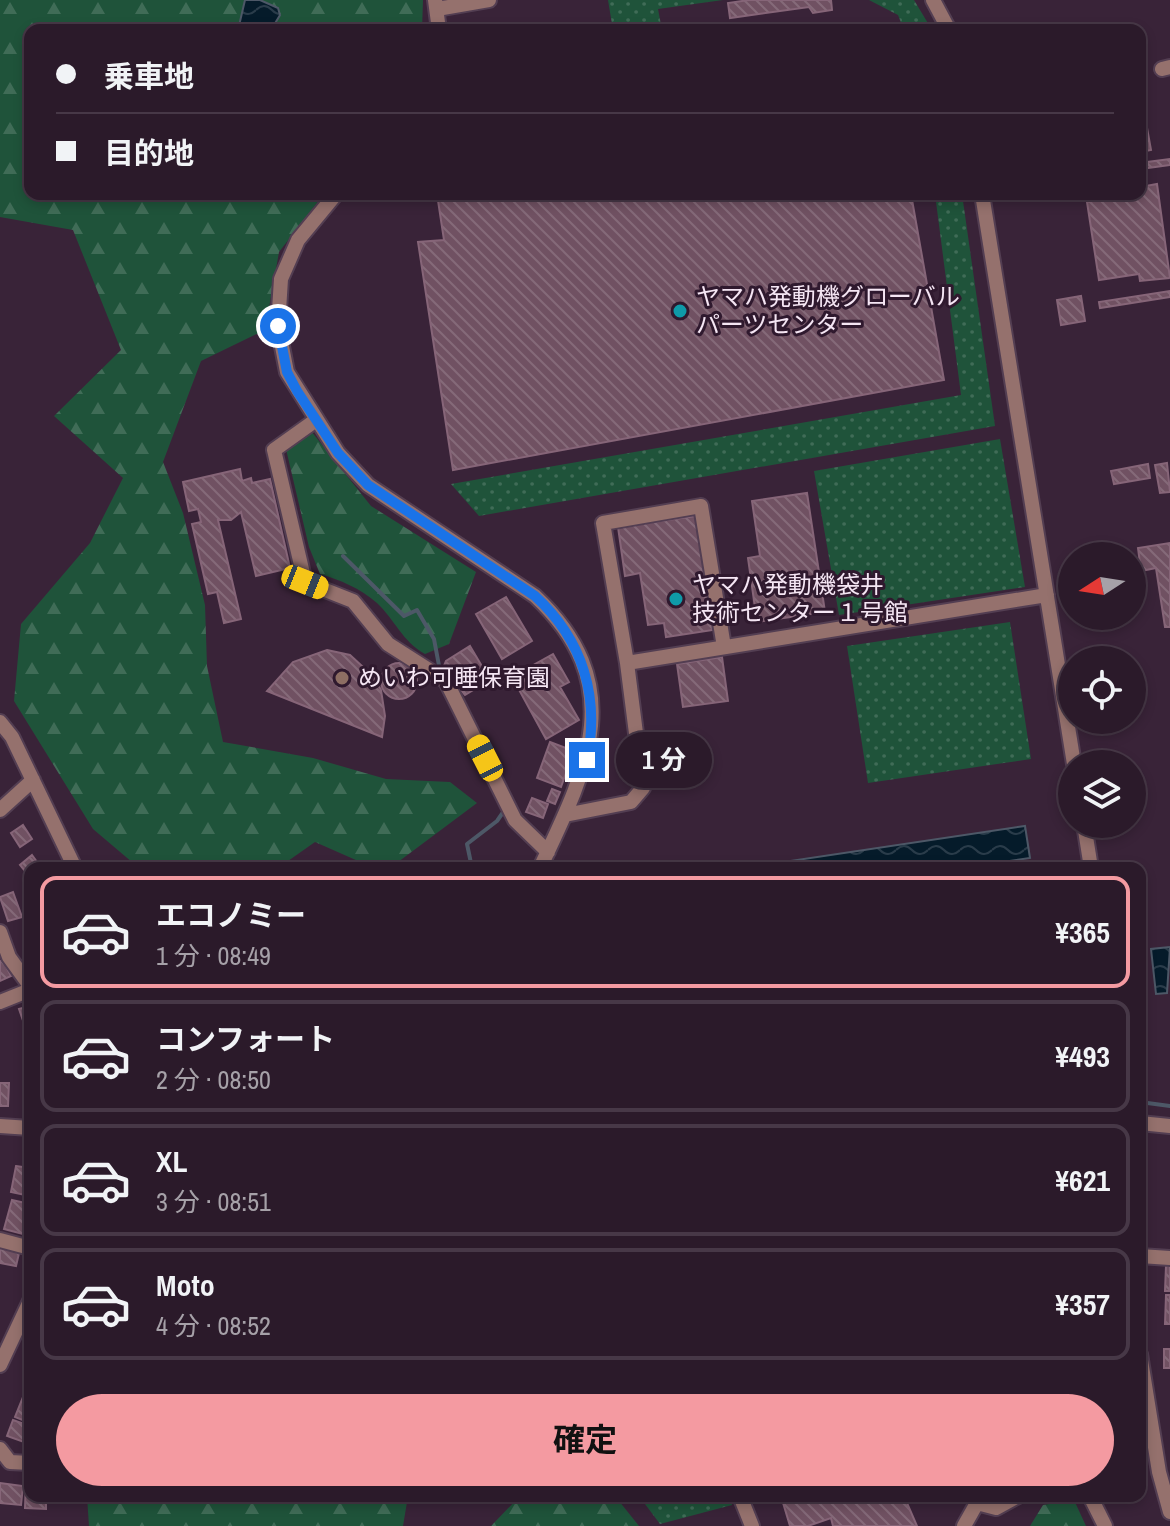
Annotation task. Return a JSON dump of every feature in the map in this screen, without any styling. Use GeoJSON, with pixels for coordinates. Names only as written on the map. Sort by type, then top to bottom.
{"type":"FeatureCollection","features":[{"type":"Feature","properties":{"kind":"street"},"geometry":{"type":"LineString","coordinates":[[438,24],[436,4],[489,0]]}},
{"type":"Feature","properties":{"kind":"street"},"geometry":{"type":"LineString","coordinates":[[933,0],[946,24]]}},
{"type":"Feature","properties":{"kind":"street"},"geometry":{"type":"LineString","coordinates":[[331,200],[298,240],[288,259],[278,304],[280,341],[287,372],[338,453],[368,485],[535,596],[559,618],[585,669],[593,733],[579,785],[543,862]]}},
{"type":"Feature","properties":{"kind":"street"},"geometry":{"type":"LineString","coordinates":[[983,200],[1072,750]]}},
{"type":"Feature","properties":{"kind":"street"},"geometry":{"type":"LineString","coordinates":[[316,420],[274,450],[305,582],[353,601],[388,644],[446,681],[515,820],[548,852]]}},
{"type":"Feature","properties":{"kind":"street"},"geometry":{"type":"LineString","coordinates":[[565,815],[631,802],[643,788],[627,663],[603,523],[701,506],[724,647]]}},
{"type":"Feature","properties":{"kind":"street"},"geometry":{"type":"LineString","coordinates":[[627,663],[1047,595]]}},
{"type":"Feature","properties":{"kind":"street"},"geometry":{"type":"LineString","coordinates":[[0,722],[33,780],[72,862]]}},
{"type":"Feature","properties":{"kind":"street"},"geometry":{"type":"LineString","coordinates":[[0,810],[33,780]]}},
{"type":"Feature","properties":{"kind":"street"},"geometry":{"type":"LineString","coordinates":[[1086,838],[1090,862]]}},
{"type":"Feature","properties":{"kind":"street"},"geometry":{"type":"LineString","coordinates":[[0,932],[9,957],[24,979]]}},
{"type":"Feature","properties":{"kind":"street"},"geometry":{"type":"LineString","coordinates":[[0,1002],[24,991]]}},
{"type":"Feature","properties":{"kind":"street"},"geometry":{"type":"LineString","coordinates":[[1146,1124],[1170,1126]]}},
{"type":"Feature","properties":{"kind":"street"},"geometry":{"type":"LineString","coordinates":[[0,1126],[24,1128]]}},
{"type":"Feature","properties":{"kind":"street"},"geometry":{"type":"LineString","coordinates":[[0,1240],[24,1246]]}},
{"type":"Feature","properties":{"kind":"street"},"geometry":{"type":"LineString","coordinates":[[1146,1256],[1170,1258]]}},
{"type":"Feature","properties":{"kind":"street"},"geometry":{"type":"LineString","coordinates":[[0,1365],[24,1314]]}},
{"type":"Feature","properties":{"kind":"street"},"geometry":{"type":"LineString","coordinates":[[1146,1391],[1159,1472],[1170,1512]]}},
{"type":"Feature","properties":{"kind":"street"},"geometry":{"type":"LineString","coordinates":[[0,1449],[10,1462],[24,1463]]}},
{"type":"Feature","properties":{"kind":"street"},"geometry":{"type":"LineString","coordinates":[[742,1502],[751,1526]]}},
{"type":"Feature","properties":{"kind":"street"},"geometry":{"type":"LineString","coordinates":[[964,1526],[974,1502]]}},
{"type":"Feature","properties":{"kind":"street"},"geometry":{"type":"LineString","coordinates":[[982,1502],[996,1508],[1002,1502]]}},
{"type":"Feature","properties":{"kind":"street"},"geometry":{"type":"LineString","coordinates":[[1093,1502],[1105,1526]]}},
{"type":"Feature","properties":{"kind":"green space"},"geometry":{"type":"Polygon","coordinates":[[[0,0],[423,0],[422,24],[24,24],[24,200],[319,200],[279,252],[265,330],[201,361],[163,462],[183,513],[205,605],[207,666],[223,742],[313,758],[386,779],[450,782],[477,803],[398,862],[360,862],[315,842],[287,862],[132,862],[93,829],[14,701],[21,624],[90,543],[123,478],[54,416],[121,350],[73,230],[0,217],[0,0]]]}},
{"type":"Feature","properties":{"kind":"green space"},"geometry":{"type":"Polygon","coordinates":[[[608,0],[723,0],[658,9],[661,24],[612,24],[608,0]]]}},
{"type":"Feature","properties":{"kind":"green space"},"geometry":{"type":"Polygon","coordinates":[[[869,0],[914,0],[928,24],[902,24],[898,15],[869,0]]]}},
{"type":"Feature","properties":{"kind":"green space"},"geometry":{"type":"Polygon","coordinates":[[[936,200],[963,200],[995,426],[479,516],[451,484],[961,395],[936,200]]]}},
{"type":"Feature","properties":{"kind":"green space"},"geometry":{"type":"Polygon","coordinates":[[[311,431],[371,506],[476,572],[449,644],[425,654],[404,637],[370,598],[350,585],[320,574],[309,547],[286,449],[311,431]]]}},
{"type":"Feature","properties":{"kind":"green space"},"geometry":{"type":"Polygon","coordinates":[[[1000,439],[1025,587],[839,615],[814,471],[1000,439]]]}},
{"type":"Feature","properties":{"kind":"green space"},"geometry":{"type":"Polygon","coordinates":[[[1010,622],[1031,759],[868,783],[847,646],[1010,622]]]}},
{"type":"Feature","properties":{"kind":"green space"},"geometry":{"type":"Polygon","coordinates":[[[87,1502],[407,1502],[403,1526],[89,1526],[87,1502]]]}},
{"type":"Feature","properties":{"kind":"green space"},"geometry":{"type":"Polygon","coordinates":[[[514,1502],[620,1502],[639,1526],[491,1526],[514,1502]]]}},
{"type":"Feature","properties":{"kind":"green space"},"geometry":{"type":"Polygon","coordinates":[[[644,1502],[731,1502],[732,1505],[660,1524],[644,1502]]]}},
{"type":"Feature","properties":{"kind":"green space"},"geometry":{"type":"Polygon","coordinates":[[[1075,1502],[1086,1526],[1030,1526],[1043,1505],[1075,1502]]]}},
{"type":"Feature","properties":{"kind":"water"},"geometry":{"type":"Polygon","coordinates":[[[245,0],[260,0],[278,8],[280,15],[275,24],[239,24],[245,0]]]}},
{"type":"Feature","properties":{"kind":"water"},"geometry":{"type":"Polygon","coordinates":[[[1025,826],[1030,858],[1003,862],[783,862],[1025,826]]]}},
{"type":"Feature","properties":{"kind":"water"},"geometry":{"type":"Polygon","coordinates":[[[1170,947],[1167,993],[1156,994],[1151,949],[1170,947]]]}},
{"type":"Feature","properties":{"kind":"building"},"geometry":{"type":"Polygon","coordinates":[[[831,0],[832,10],[813,13],[809,7],[730,18],[728,3],[831,0]]]}},
{"type":"Feature","properties":{"kind":"building"},"geometry":{"type":"Polygon","coordinates":[[[1146,122],[1151,150],[1146,151],[1146,122]]]}},
{"type":"Feature","properties":{"kind":"building"},"geometry":{"type":"Polygon","coordinates":[[[1170,159],[1170,165],[1146,168],[1146,162],[1170,159]]]}},
{"type":"Feature","properties":{"kind":"building"},"geometry":{"type":"Polygon","coordinates":[[[1157,184],[1170,278],[1140,281],[1139,274],[1099,280],[1087,202],[1146,200],[1146,186],[1157,184]]]}},
{"type":"Feature","properties":{"kind":"building","name":"ヤマハ発動機グローバル パーツセンター"},"geometry":{"type":"Polygon","coordinates":[[[438,200],[912,200],[944,380],[453,470],[418,242],[444,240],[438,200]]]}},
{"type":"Feature","properties":{"kind":"building"},"geometry":{"type":"Polygon","coordinates":[[[1170,291],[1170,297],[1100,308],[1099,302],[1170,291]]]}},
{"type":"Feature","properties":{"kind":"building"},"geometry":{"type":"Polygon","coordinates":[[[1081,296],[1085,321],[1061,325],[1057,300],[1081,296]]]}},
{"type":"Feature","properties":{"kind":"building"},"geometry":{"type":"Polygon","coordinates":[[[1167,463],[1170,492],[1160,493],[1155,465],[1167,463]]]}},
{"type":"Feature","properties":{"kind":"building"},"geometry":{"type":"Polygon","coordinates":[[[1148,464],[1150,478],[1114,484],[1111,471],[1148,464]]]}},
{"type":"Feature","properties":{"kind":"building"},"geometry":{"type":"Polygon","coordinates":[[[240,469],[242,481],[251,478],[252,483],[270,479],[290,568],[256,576],[241,512],[231,520],[218,520],[241,619],[224,623],[217,592],[208,594],[192,524],[201,522],[198,509],[189,511],[183,482],[240,469]]]}},
{"type":"Feature","properties":{"kind":"building"},"geometry":{"type":"Polygon","coordinates":[[[807,493],[825,612],[757,622],[748,558],[760,556],[752,501],[807,493]]]}},
{"type":"Feature","properties":{"kind":"building","name":"ヤマハ発動機袋井 技術センター１号館"},"geometry":{"type":"Polygon","coordinates":[[[696,516],[713,630],[666,637],[664,623],[648,625],[640,573],[625,576],[618,527],[696,516]]]}},
{"type":"Feature","properties":{"kind":"building"},"geometry":{"type":"Polygon","coordinates":[[[1170,543],[1170,627],[1165,627],[1156,568],[1146,570],[1146,547],[1170,543]]]}},
{"type":"Feature","properties":{"kind":"building"},"geometry":{"type":"Polygon","coordinates":[[[506,597],[532,641],[502,659],[476,614],[506,597]]]}},
{"type":"Feature","properties":{"kind":"building"},"geometry":{"type":"Polygon","coordinates":[[[470,646],[490,680],[465,695],[443,668],[446,661],[470,646]]]}},
{"type":"Feature","properties":{"kind":"building"},"geometry":{"type":"Polygon","coordinates":[[[327,650],[350,655],[374,677],[381,690],[385,716],[382,737],[267,691],[293,662],[327,650]]]}},
{"type":"Feature","properties":{"kind":"building"},"geometry":{"type":"Polygon","coordinates":[[[553,654],[569,682],[560,687],[579,720],[546,739],[512,677],[553,654]]]}},
{"type":"Feature","properties":{"kind":"building"},"geometry":{"type":"Polygon","coordinates":[[[722,657],[728,701],[683,707],[677,664],[722,657]]]}},
{"type":"Feature","properties":{"kind":"building"},"geometry":{"type":"Polygon","coordinates":[[[399,663],[412,668],[417,681],[412,694],[399,699],[386,694],[381,681],[386,668],[399,663]]]}},
{"type":"Feature","properties":{"kind":"building"},"geometry":{"type":"Polygon","coordinates":[[[550,742],[574,751],[561,787],[537,778],[550,742]]]}},
{"type":"Feature","properties":{"kind":"building"},"geometry":{"type":"Polygon","coordinates":[[[552,789],[560,792],[555,804],[547,801],[552,789]]]}},
{"type":"Feature","properties":{"kind":"building"},"geometry":{"type":"Polygon","coordinates":[[[532,798],[548,804],[543,818],[526,812],[532,798]]]}},
{"type":"Feature","properties":{"kind":"building"},"geometry":{"type":"Polygon","coordinates":[[[23,825],[32,839],[20,847],[11,833],[23,825]]]}},
{"type":"Feature","properties":{"kind":"building"},"geometry":{"type":"Polygon","coordinates":[[[32,855],[37,862],[24,862],[24,870],[20,865],[32,855]]]}},
{"type":"Feature","properties":{"kind":"building"},"geometry":{"type":"Polygon","coordinates":[[[13,892],[22,917],[8,921],[0,897],[13,892]]]}},
{"type":"Feature","properties":{"kind":"building"},"geometry":{"type":"Polygon","coordinates":[[[3,960],[11,976],[0,981],[0,961],[3,960]]]}},
{"type":"Feature","properties":{"kind":"building"},"geometry":{"type":"Polygon","coordinates":[[[0,1083],[9,1083],[8,1106],[0,1106],[0,1083]]]}},
{"type":"Feature","properties":{"kind":"building"},"geometry":{"type":"Polygon","coordinates":[[[16,1166],[24,1167],[24,1195],[11,1192],[16,1166]]]}},
{"type":"Feature","properties":{"kind":"building"},"geometry":{"type":"Polygon","coordinates":[[[12,1200],[24,1203],[23,1234],[4,1229],[12,1200]]]}},
{"type":"Feature","properties":{"kind":"building"},"geometry":{"type":"Polygon","coordinates":[[[0,1244],[20,1249],[16,1266],[0,1263],[0,1244]]]}},
{"type":"Feature","properties":{"kind":"building"},"geometry":{"type":"Polygon","coordinates":[[[1166,1266],[1170,1266],[1170,1291],[1165,1291],[1166,1266]]]}},
{"type":"Feature","properties":{"kind":"building"},"geometry":{"type":"Polygon","coordinates":[[[1166,1295],[1170,1295],[1170,1324],[1165,1324],[1166,1295]]]}},
{"type":"Feature","properties":{"kind":"building"},"geometry":{"type":"Polygon","coordinates":[[[1164,1349],[1170,1349],[1170,1368],[1164,1368],[1164,1349]]]}},
{"type":"Feature","properties":{"kind":"building"},"geometry":{"type":"Polygon","coordinates":[[[24,1394],[24,1421],[15,1417],[24,1394]]]}},
{"type":"Feature","properties":{"kind":"building"},"geometry":{"type":"Polygon","coordinates":[[[13,1420],[24,1424],[24,1442],[7,1436],[13,1420]]]}},
{"type":"Feature","properties":{"kind":"building"},"geometry":{"type":"Polygon","coordinates":[[[0,1483],[23,1486],[21,1505],[0,1503],[0,1483]]]}},
{"type":"Feature","properties":{"kind":"building"},"geometry":{"type":"Polygon","coordinates":[[[25,1502],[46,1502],[46,1509],[25,1508],[25,1502]]]}},
{"type":"Feature","properties":{"kind":"building"},"geometry":{"type":"Polygon","coordinates":[[[783,1502],[907,1502],[917,1526],[833,1526],[831,1518],[808,1526],[790,1526],[783,1502]]]}},
{"type":"Feature","properties":{"kind":"waterway"},"geometry":{"type":"LineString","coordinates":[[343,556],[404,616],[417,610],[434,639],[440,671]]}},
{"type":"Feature","properties":{"kind":"waterway"},"geometry":{"type":"LineString","coordinates":[[471,862],[467,844],[497,821],[506,808]]}},
{"type":"Feature","properties":{"kind":"waterway"},"geometry":{"type":"LineString","coordinates":[[1146,1103],[1170,1106]]}},
{"type":"Feature","properties":{"kind":"place","name":"ヤマハ発動機グローバル パーツセンター"},"geometry":{"type":"Point","coordinates":[680,311]}},
{"type":"Feature","properties":{"kind":"place","name":"ヤマハ発動機袋井 技術センター１号館"},"geometry":{"type":"Point","coordinates":[676,599]}},
{"type":"Feature","properties":{"kind":"place","name":"めいわ可睡保育園"},"geometry":{"type":"Point","coordinates":[342,678]}},
{"type":"Feature","properties":{"kind":"route"},"geometry":{"type":"LineString","coordinates":[[278,326],[287,372],[297,391],[338,453],[368,485],[535,596],[559,618],[575,643],[585,669],[593,733],[587,760]]}}]}
